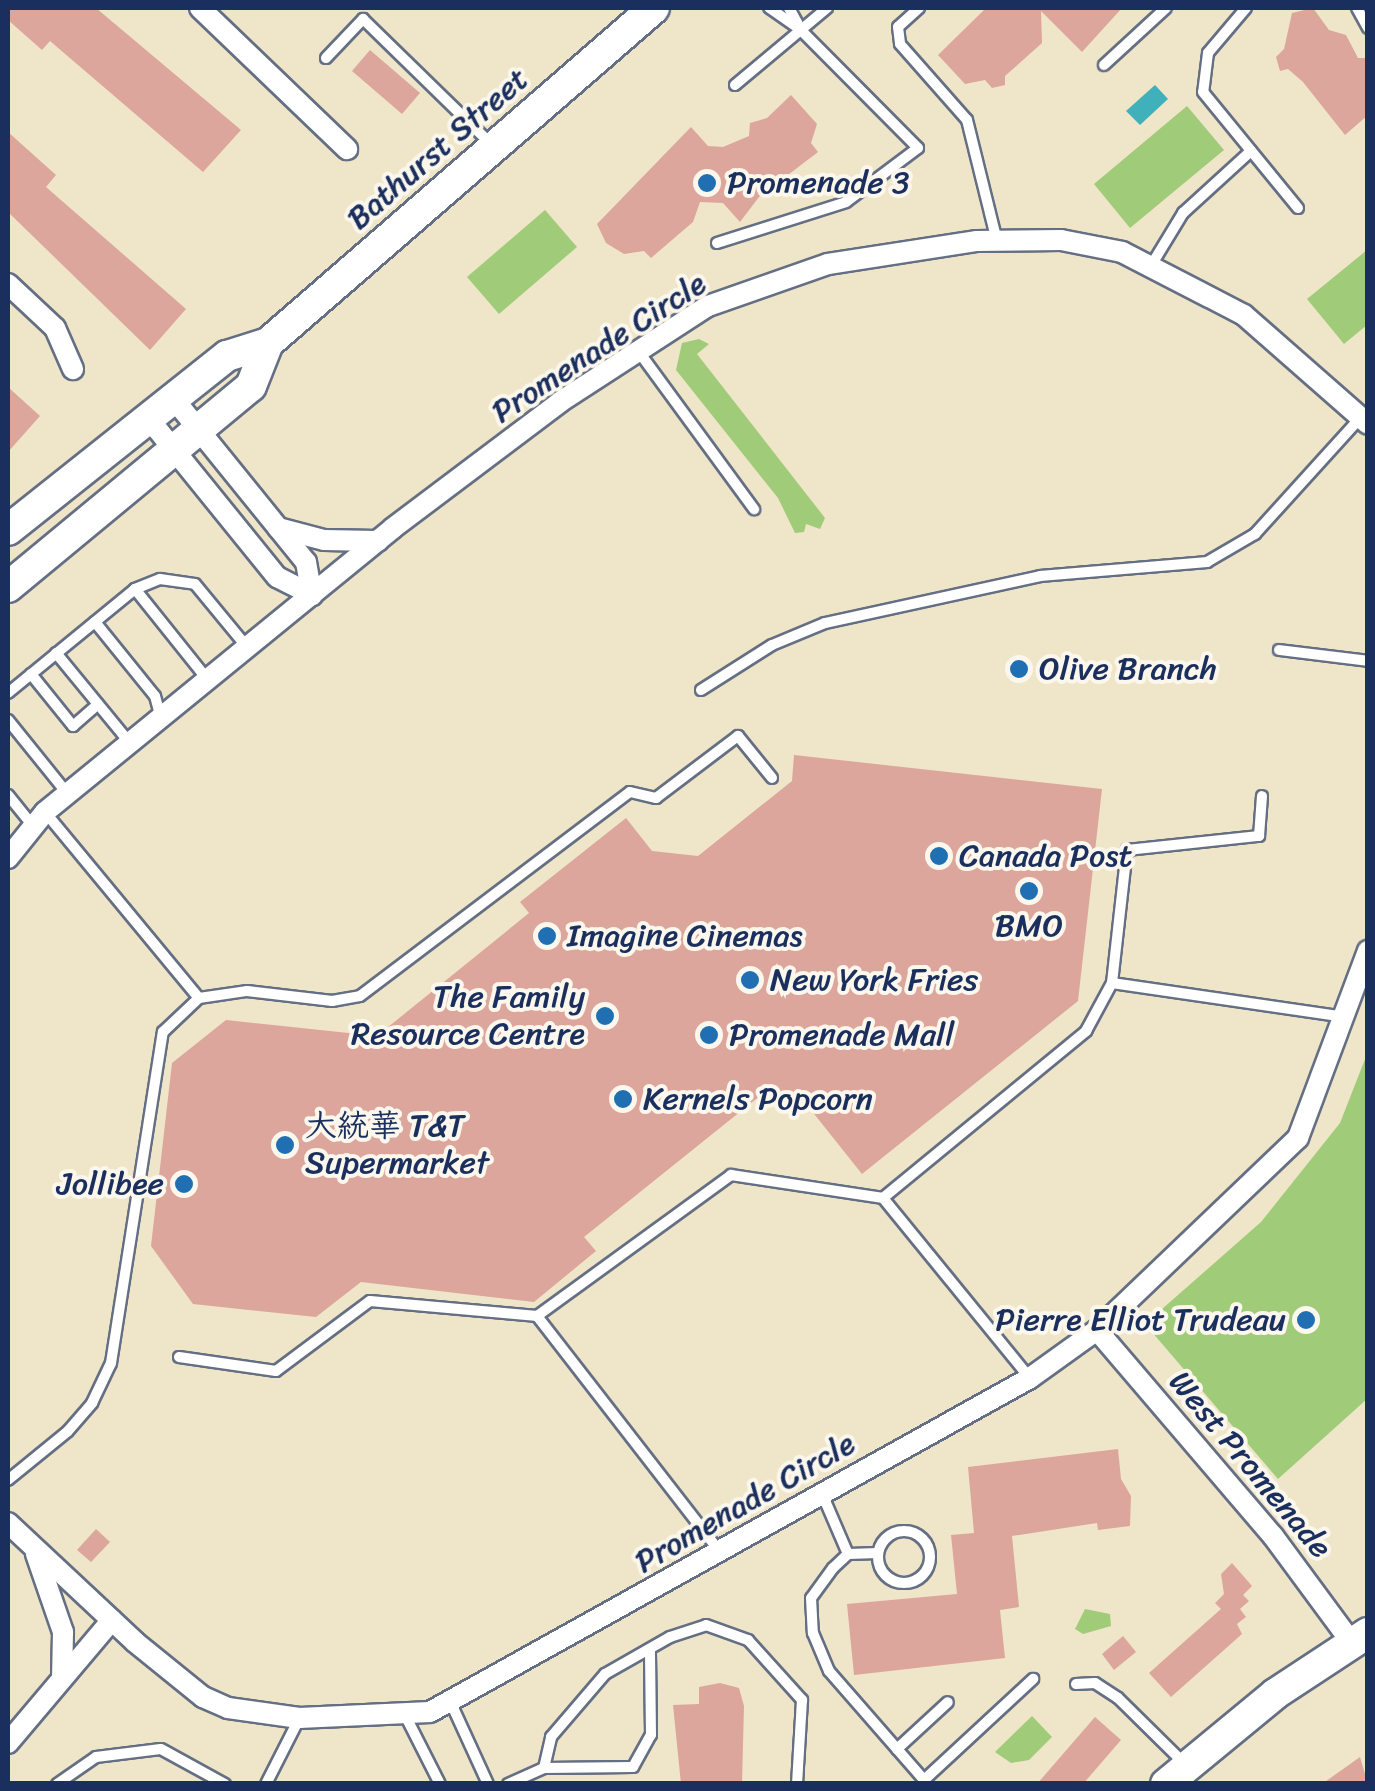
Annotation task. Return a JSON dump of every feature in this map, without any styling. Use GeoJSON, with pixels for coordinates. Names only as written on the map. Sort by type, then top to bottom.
{"type":"FeatureCollection","features":[{"type":"Feature","properties":{"kind":"main road","name":"Bathurst Street"},"geometry":{"type":"LineString","coordinates":[[8,530],[227,356],[268,343],[654,8]]}},
{"type":"Feature","properties":{"kind":"main road","name":"Bathurst Street"},"geometry":{"type":"LineString","coordinates":[[8,587],[251,386],[268,343]]}},
{"type":"Feature","properties":{"kind":"main road"},"geometry":{"type":"LineString","coordinates":[[1176,1774],[1362,1647]]}},
{"type":"Feature","properties":{"kind":"street"},"geometry":{"type":"LineString","coordinates":[[200,8],[347,150]]}},
{"type":"Feature","properties":{"kind":"street","name":"Promenade Circle"},"geometry":{"type":"LineString","coordinates":[[8,858],[39,819],[67,794],[378,541],[560,402],[708,306],[828,264],[997,241],[1062,240],[1152,264],[1244,316],[1365,417]]}},
{"type":"Feature","properties":{"kind":"street"},"geometry":{"type":"LineString","coordinates":[[8,284],[55,328],[73,369]]}},
{"type":"Feature","properties":{"kind":"street"},"geometry":{"type":"LineString","coordinates":[[173,398],[187,442],[277,576],[312,595]]}},
{"type":"Feature","properties":{"kind":"street"},"geometry":{"type":"LineString","coordinates":[[148,419],[187,442],[278,528],[306,562],[312,595]]}},
{"type":"Feature","properties":{"kind":"street"},"geometry":{"type":"LineString","coordinates":[[278,528],[324,540],[378,541]]}},
{"type":"Feature","properties":{"kind":"street","name":"Promenade Circle"},"geometry":{"type":"LineString","coordinates":[[8,1523],[112,1620],[204,1697],[228,1708],[299,1718],[430,1712],[1030,1378],[1096,1330],[1298,1138],[1368,951]]}},
{"type":"Feature","properties":{"kind":"street","name":"West Promenade"},"geometry":{"type":"LineString","coordinates":[[1096,1330],[1273,1536],[1362,1647]]}},
{"type":"Feature","properties":{"kind":"street"},"geometry":{"type":"LineString","coordinates":[[33,1547],[63,1632],[62,1678]]}},
{"type":"Feature","properties":{"kind":"street"},"geometry":{"type":"LineString","coordinates":[[8,1742],[112,1620]]}},
{"type":"Feature","properties":{"kind":"lane"},"geometry":{"type":"LineString","coordinates":[[717,243],[846,202],[918,148],[801,30],[769,8]]}},
{"type":"Feature","properties":{"kind":"lane"},"geometry":{"type":"LineString","coordinates":[[789,8],[801,30]]}},
{"type":"Feature","properties":{"kind":"lane"},"geometry":{"type":"LineString","coordinates":[[735,85],[827,8]]}},
{"type":"Feature","properties":{"kind":"lane"},"geometry":{"type":"LineString","coordinates":[[919,8],[898,26],[900,44],[967,120],[997,241]]}},
{"type":"Feature","properties":{"kind":"lane"},"geometry":{"type":"LineString","coordinates":[[1104,66],[1166,8]]}},
{"type":"Feature","properties":{"kind":"lane"},"geometry":{"type":"LineString","coordinates":[[1246,8],[1208,53],[1204,92],[1298,208]]}},
{"type":"Feature","properties":{"kind":"lane"},"geometry":{"type":"LineString","coordinates":[[1357,8],[1368,28]]}},
{"type":"Feature","properties":{"kind":"lane"},"geometry":{"type":"LineString","coordinates":[[326,58],[363,19],[494,147]]}},
{"type":"Feature","properties":{"kind":"lane"},"geometry":{"type":"LineString","coordinates":[[1152,264],[1184,212],[1251,150]]}},
{"type":"Feature","properties":{"kind":"lane"},"geometry":{"type":"LineString","coordinates":[[638,351],[754,510]]}},
{"type":"Feature","properties":{"kind":"lane"},"geometry":{"type":"LineString","coordinates":[[701,690],[772,645],[825,623],[1040,576],[1207,562],[1254,534],[1365,417]]}},
{"type":"Feature","properties":{"kind":"lane"},"geometry":{"type":"LineString","coordinates":[[8,693],[136,589],[160,579],[194,584],[247,647]]}},
{"type":"Feature","properties":{"kind":"lane"},"geometry":{"type":"LineString","coordinates":[[136,589],[208,679]]}},
{"type":"Feature","properties":{"kind":"lane"},"geometry":{"type":"LineString","coordinates":[[95,622],[155,696],[161,718]]}},
{"type":"Feature","properties":{"kind":"lane"},"geometry":{"type":"LineString","coordinates":[[1279,650],[1368,660]]}},
{"type":"Feature","properties":{"kind":"lane"},"geometry":{"type":"LineString","coordinates":[[56,654],[130,742]]}},
{"type":"Feature","properties":{"kind":"lane"},"geometry":{"type":"LineString","coordinates":[[31,674],[73,726],[98,704]]}},
{"type":"Feature","properties":{"kind":"lane"},"geometry":{"type":"LineString","coordinates":[[8,720],[67,794]]}},
{"type":"Feature","properties":{"kind":"lane"},"geometry":{"type":"LineString","coordinates":[[8,1480],[68,1432],[92,1403],[110,1363],[163,1032],[199,998],[247,991],[332,1002],[360,996],[630,792],[656,798],[738,736],[772,778]]}},
{"type":"Feature","properties":{"kind":"lane"},"geometry":{"type":"LineString","coordinates":[[8,795],[39,819],[199,998]]}},
{"type":"Feature","properties":{"kind":"lane"},"geometry":{"type":"LineString","coordinates":[[883,1198],[1086,1032],[1112,983],[1127,850],[1259,836],[1262,796]]}},
{"type":"Feature","properties":{"kind":"lane"},"geometry":{"type":"LineString","coordinates":[[1112,983],[1345,1017]]}},
{"type":"Feature","properties":{"kind":"lane"},"geometry":{"type":"LineString","coordinates":[[179,1357],[276,1371],[370,1301],[537,1316],[732,1175],[883,1198],[1030,1378]]}},
{"type":"Feature","properties":{"kind":"lane"},"geometry":{"type":"LineString","coordinates":[[537,1316],[719,1550]]}},
{"type":"Feature","properties":{"kind":"lane"},"geometry":{"type":"LineString","coordinates":[[823,1496],[848,1554]]}},
{"type":"Feature","properties":{"kind":"lane"},"geometry":{"type":"LineString","coordinates":[[901,1530],[918,1534],[930,1556],[925,1573],[902,1583],[881,1570],[878,1554],[885,1538],[901,1530]]}},
{"type":"Feature","properties":{"kind":"lane"},"geometry":{"type":"LineString","coordinates":[[848,1554],[878,1554]]}},
{"type":"Feature","properties":{"kind":"lane"},"geometry":{"type":"LineString","coordinates":[[848,1554],[812,1598],[813,1633],[830,1671],[924,1780],[1033,1680]]}},
{"type":"Feature","properties":{"kind":"lane"},"geometry":{"type":"LineString","coordinates":[[544,1768],[552,1737],[572,1708],[605,1674],[650,1648],[706,1626],[748,1640],[802,1700],[798,1784]]}},
{"type":"Feature","properties":{"kind":"lane"},"geometry":{"type":"LineString","coordinates":[[508,1784],[544,1768],[634,1767],[651,1736],[650,1648]]}},
{"type":"Feature","properties":{"kind":"lane"},"geometry":{"type":"LineString","coordinates":[[1076,1684],[1095,1684],[1118,1698],[1176,1774]]}},
{"type":"Feature","properties":{"kind":"lane"},"geometry":{"type":"LineString","coordinates":[[450,1702],[488,1784]]}},
{"type":"Feature","properties":{"kind":"lane"},"geometry":{"type":"LineString","coordinates":[[897,1749],[948,1702]]}},
{"type":"Feature","properties":{"kind":"lane"},"geometry":{"type":"LineString","coordinates":[[405,1714],[440,1784]]}},
{"type":"Feature","properties":{"kind":"lane"},"geometry":{"type":"LineString","coordinates":[[266,1784],[299,1718]]}},
{"type":"Feature","properties":{"kind":"lane"},"geometry":{"type":"LineString","coordinates":[[56,1784],[96,1756],[162,1749],[225,1784]]}},
{"type":"Feature","properties":{"kind":"green space"},"geometry":{"type":"Polygon","coordinates":[[[1187,106],[1224,150],[1130,228],[1094,184],[1187,106]]]}},
{"type":"Feature","properties":{"kind":"green space"},"geometry":{"type":"Polygon","coordinates":[[[545,210],[577,247],[499,314],[467,277],[545,210]]]}},
{"type":"Feature","properties":{"kind":"green space"},"geometry":{"type":"Polygon","coordinates":[[[1367,250],[1367,325],[1344,344],[1307,299],[1367,250]]]}},
{"type":"Feature","properties":{"kind":"green space"},"geometry":{"type":"Polygon","coordinates":[[[699,339],[709,344],[697,354],[825,518],[820,529],[806,524],[804,532],[795,533],[778,498],[676,370],[682,343],[699,339]]]}},
{"type":"Feature","properties":{"kind":"green space"},"geometry":{"type":"Polygon","coordinates":[[[1367,1054],[1367,1399],[1278,1479],[1145,1324],[1261,1222],[1340,1123],[1367,1054]]]}},
{"type":"Feature","properties":{"kind":"green space"},"geometry":{"type":"Polygon","coordinates":[[[1085,1609],[1110,1614],[1111,1626],[1083,1634],[1075,1629],[1085,1609]]]}},
{"type":"Feature","properties":{"kind":"green space"},"geometry":{"type":"Polygon","coordinates":[[[1032,1716],[1052,1737],[1029,1760],[1011,1763],[995,1752],[1032,1716]]]}},
{"type":"Feature","properties":{"kind":"water"},"geometry":{"type":"Polygon","coordinates":[[[1155,85],[1168,99],[1140,125],[1126,111],[1155,85]]]}},
{"type":"Feature","properties":{"kind":"building"},"geometry":{"type":"Polygon","coordinates":[[[8,8],[96,8],[241,130],[203,172],[50,41],[42,50],[8,20],[8,8]]]}},
{"type":"Feature","properties":{"kind":"building"},"geometry":{"type":"Polygon","coordinates":[[[986,8],[1122,8],[1082,52],[1041,11],[1042,43],[1005,76],[1005,85],[992,88],[985,80],[965,84],[938,55],[986,8]]]}},
{"type":"Feature","properties":{"kind":"building"},"geometry":{"type":"Polygon","coordinates":[[[1313,8],[1329,30],[1346,35],[1358,58],[1368,58],[1368,115],[1345,135],[1303,82],[1288,69],[1280,71],[1276,57],[1284,49],[1292,13],[1313,8]]]}},
{"type":"Feature","properties":{"kind":"building"},"geometry":{"type":"Polygon","coordinates":[[[370,50],[420,93],[402,114],[352,71],[370,50]]]}},
{"type":"Feature","properties":{"kind":"building","name":"Promenade 3"},"geometry":{"type":"Polygon","coordinates":[[[791,95],[817,124],[811,143],[818,152],[759,197],[740,222],[723,203],[700,202],[693,222],[651,258],[644,251],[624,254],[606,243],[597,224],[691,127],[708,146],[723,147],[749,136],[750,123],[767,118],[791,95]]]}},
{"type":"Feature","properties":{"kind":"building"},"geometry":{"type":"Polygon","coordinates":[[[8,132],[56,175],[46,187],[186,309],[150,350],[8,212],[8,132]]]}},
{"type":"Feature","properties":{"kind":"building"},"geometry":{"type":"Polygon","coordinates":[[[8,387],[40,416],[8,452],[8,387]]]}},
{"type":"Feature","properties":{"kind":"building","name":"Promenade Mall"},"geometry":{"type":"Polygon","coordinates":[[[794,755],[1102,789],[1078,1001],[862,1174],[807,1105],[756,1099],[584,1237],[596,1251],[534,1302],[361,1282],[316,1317],[193,1304],[151,1246],[172,1063],[226,1020],[377,1036],[529,913],[520,902],[626,818],[652,851],[698,856],[792,781],[794,755]]]}},
{"type":"Feature","properties":{"kind":"building"},"geometry":{"type":"Polygon","coordinates":[[[1118,1449],[1121,1479],[1131,1496],[1130,1526],[1098,1530],[1097,1523],[1012,1536],[1019,1607],[1000,1610],[1005,1658],[854,1675],[847,1604],[957,1594],[951,1535],[974,1533],[968,1467],[1118,1449]]]}},
{"type":"Feature","properties":{"kind":"building"},"geometry":{"type":"Polygon","coordinates":[[[96,1529],[110,1542],[91,1562],[77,1550],[96,1529]]]}},
{"type":"Feature","properties":{"kind":"building"},"geometry":{"type":"Polygon","coordinates":[[[1232,1563],[1252,1586],[1243,1595],[1249,1601],[1240,1609],[1246,1617],[1237,1624],[1242,1634],[1171,1697],[1149,1673],[1221,1609],[1215,1603],[1224,1594],[1221,1574],[1232,1563]]]}},
{"type":"Feature","properties":{"kind":"building"},"geometry":{"type":"Polygon","coordinates":[[[1123,1636],[1136,1652],[1114,1670],[1102,1654],[1123,1636]]]}},
{"type":"Feature","properties":{"kind":"building"},"geometry":{"type":"Polygon","coordinates":[[[720,1683],[739,1688],[744,1706],[742,1784],[681,1784],[673,1705],[699,1704],[699,1687],[720,1683]]]}},
{"type":"Feature","properties":{"kind":"building"},"geometry":{"type":"Polygon","coordinates":[[[1095,1717],[1121,1740],[1083,1784],[1037,1784],[1095,1717]]]}},
{"type":"Feature","properties":{"kind":"building"},"geometry":{"type":"Polygon","coordinates":[[[1360,1757],[1368,1784],[1322,1784],[1360,1757]]]}},
{"type":"Feature","properties":{"kind":"place","name":"Promenade 3"},"geometry":{"type":"Point","coordinates":[707,183]}},
{"type":"Feature","properties":{"kind":"place","name":"Olive Branch"},"geometry":{"type":"Point","coordinates":[1019,669]}},
{"type":"Feature","properties":{"kind":"place","name":"Canada Post"},"geometry":{"type":"Point","coordinates":[939,856]}},
{"type":"Feature","properties":{"kind":"place","name":"BMO"},"geometry":{"type":"Point","coordinates":[1029,891]}},
{"type":"Feature","properties":{"kind":"place","name":"Imagine Cinemas"},"geometry":{"type":"Point","coordinates":[547,936]}},
{"type":"Feature","properties":{"kind":"place","name":"New York Fries"},"geometry":{"type":"Point","coordinates":[750,980]}},
{"type":"Feature","properties":{"kind":"place","name":"The Family Resource Centre"},"geometry":{"type":"Point","coordinates":[605,1016]}},
{"type":"Feature","properties":{"kind":"place","name":"Promenade Mall"},"geometry":{"type":"Point","coordinates":[709,1035]}},
{"type":"Feature","properties":{"kind":"place","name":"Kernels Popcorn"},"geometry":{"type":"Point","coordinates":[623,1099]}},
{"type":"Feature","properties":{"kind":"place","name":"大統華 T&T Supermarket"},"geometry":{"type":"Point","coordinates":[285,1145]}},
{"type":"Feature","properties":{"kind":"place","name":"Jollibee"},"geometry":{"type":"Point","coordinates":[184,1184]}},
{"type":"Feature","properties":{"kind":"place","name":"Pierre Elliot Trudeau"},"geometry":{"type":"Point","coordinates":[1306,1320]}}]}
